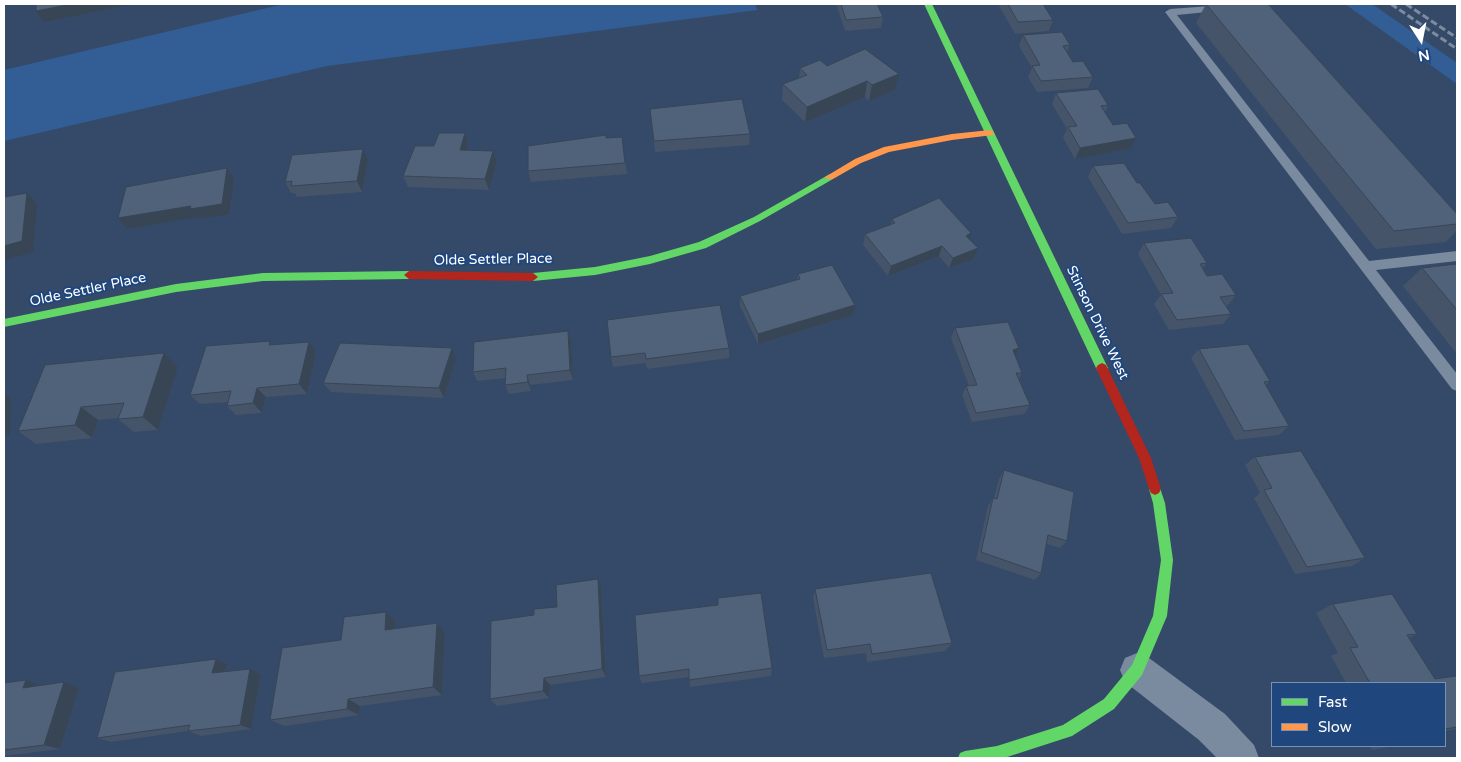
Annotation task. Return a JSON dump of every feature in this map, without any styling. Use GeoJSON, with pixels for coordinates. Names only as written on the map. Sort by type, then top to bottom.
{"type":"FeatureCollection","features":[{"type":"Feature","properties":{"kind":"street","name":"Stinson Drive West"},"geometry":{"type":"LineString","coordinates":[[928,4],[1145,458],[1159,503],[1167,560],[1160,616],[1138,670],[1109,704],[1067,731],[997,753],[965,758]]}},
{"type":"Feature","properties":{"kind":"street","name":"Olde Settler Place"},"geometry":{"type":"LineString","coordinates":[[4,323],[176,288],[263,277],[354,274],[534,277],[604,269],[650,260],[702,245],[758,220],[858,161],[887,149],[952,137],[990,133]]}},
{"type":"Feature","properties":{"kind":"street"},"geometry":{"type":"LineString","coordinates":[[1138,670],[1212,727],[1241,758]]}},
{"type":"Feature","properties":{"kind":"lane"},"geometry":{"type":"LineString","coordinates":[[1240,6],[1170,12],[1457,385]]}},
{"type":"Feature","properties":{"kind":"lane"},"geometry":{"type":"LineString","coordinates":[[1365,266],[1457,256]]}},
{"type":"Feature","properties":{"kind":"shaded area"},"geometry":{"type":"Polygon","coordinates":[[[284,4],[755,4],[757,10],[327,66],[4,141],[4,70],[284,4]]]}},
{"type":"Feature","properties":{"kind":"shaded area"},"geometry":{"type":"Polygon","coordinates":[[[1345,4],[1372,4],[1457,63],[1457,84],[1345,4]]]}},
{"type":"Feature","properties":{"kind":"building"},"geometry":{"type":"Polygon","coordinates":[[[36,4],[72,4],[36,11],[36,4]]]}},
{"type":"Feature","properties":{"kind":"building"},"geometry":{"type":"Polygon","coordinates":[[[841,4],[877,4],[883,17],[846,20],[841,4]]]}},
{"type":"Feature","properties":{"kind":"building"},"geometry":{"type":"Polygon","coordinates":[[[1008,4],[1043,4],[1053,20],[1018,22],[1008,4]]]}},
{"type":"Feature","properties":{"kind":"building"},"geometry":{"type":"Polygon","coordinates":[[[1206,4],[1268,4],[1457,214],[1457,224],[1394,231],[1206,4]]]}},
{"type":"Feature","properties":{"kind":"building"},"geometry":{"type":"Polygon","coordinates":[[[1062,32],[1070,45],[1063,46],[1073,62],[1083,61],[1093,77],[1041,81],[1032,66],[1040,65],[1023,35],[1062,32]]]}},
{"type":"Feature","properties":{"kind":"building"},"geometry":{"type":"Polygon","coordinates":[[[865,49],[899,74],[872,85],[867,81],[807,107],[783,84],[807,75],[800,68],[820,60],[827,66],[865,49]]]}},
{"type":"Feature","properties":{"kind":"building"},"geometry":{"type":"Polygon","coordinates":[[[1098,89],[1108,105],[1101,106],[1113,125],[1127,123],[1136,138],[1080,148],[1068,127],[1077,126],[1056,93],[1098,89]]]}},
{"type":"Feature","properties":{"kind":"building"},"geometry":{"type":"Polygon","coordinates":[[[742,99],[750,134],[654,141],[650,109],[742,99]]]}},
{"type":"Feature","properties":{"kind":"building"},"geometry":{"type":"Polygon","coordinates":[[[439,133],[465,133],[460,150],[493,151],[485,179],[403,176],[415,146],[434,146],[439,133]]]}},
{"type":"Feature","properties":{"kind":"building"},"geometry":{"type":"Polygon","coordinates":[[[606,135],[606,138],[622,137],[625,163],[528,171],[528,146],[606,135]]]}},
{"type":"Feature","properties":{"kind":"building"},"geometry":{"type":"Polygon","coordinates":[[[363,149],[357,181],[291,186],[292,181],[285,182],[292,155],[363,149]]]}},
{"type":"Feature","properties":{"kind":"building"},"geometry":{"type":"Polygon","coordinates":[[[1124,163],[1137,183],[1140,183],[1155,204],[1168,202],[1178,217],[1128,223],[1093,166],[1124,163]]]}},
{"type":"Feature","properties":{"kind":"building"},"geometry":{"type":"Polygon","coordinates":[[[227,168],[222,204],[190,209],[191,206],[118,218],[126,187],[227,168]]]}},
{"type":"Feature","properties":{"kind":"building"},"geometry":{"type":"Polygon","coordinates":[[[27,193],[22,241],[4,246],[4,197],[27,193]]]}},
{"type":"Feature","properties":{"kind":"building"},"geometry":{"type":"Polygon","coordinates":[[[939,198],[971,233],[966,236],[978,248],[953,258],[942,246],[891,266],[865,234],[895,223],[892,219],[939,198]]]}},
{"type":"Feature","properties":{"kind":"building"},"geometry":{"type":"Polygon","coordinates":[[[1191,238],[1207,263],[1200,264],[1207,276],[1222,274],[1236,295],[1220,297],[1231,314],[1177,320],[1161,294],[1173,293],[1144,243],[1191,238]]]}},
{"type":"Feature","properties":{"kind":"building"},"geometry":{"type":"Polygon","coordinates":[[[1457,264],[1457,310],[1422,268],[1457,264]]]}},
{"type":"Feature","properties":{"kind":"building"},"geometry":{"type":"Polygon","coordinates":[[[832,265],[855,305],[758,334],[740,296],[800,279],[798,274],[832,265]]]}},
{"type":"Feature","properties":{"kind":"building"},"geometry":{"type":"Polygon","coordinates":[[[720,305],[729,348],[646,359],[645,353],[611,357],[607,320],[720,305]]]}},
{"type":"Feature","properties":{"kind":"building"},"geometry":{"type":"Polygon","coordinates":[[[1008,322],[1019,348],[1013,350],[1022,373],[1016,373],[1030,405],[976,413],[966,386],[977,385],[955,328],[1008,322]]]}},
{"type":"Feature","properties":{"kind":"building"},"geometry":{"type":"Polygon","coordinates":[[[568,331],[570,370],[527,375],[528,382],[505,385],[506,368],[473,372],[474,342],[568,331]]]}},
{"type":"Feature","properties":{"kind":"building"},"geometry":{"type":"Polygon","coordinates":[[[270,341],[269,345],[309,342],[299,384],[257,388],[253,403],[227,406],[231,391],[190,395],[206,346],[270,341]]]}},
{"type":"Feature","properties":{"kind":"building"},"geometry":{"type":"Polygon","coordinates":[[[340,343],[452,348],[439,388],[323,383],[340,343]]]}},
{"type":"Feature","properties":{"kind":"building"},"geometry":{"type":"Polygon","coordinates":[[[1248,344],[1270,381],[1264,382],[1289,426],[1244,431],[1199,349],[1248,344]]]}},
{"type":"Feature","properties":{"kind":"building"},"geometry":{"type":"Polygon","coordinates":[[[164,353],[143,417],[118,419],[124,403],[81,407],[75,425],[18,431],[45,365],[164,353]]]}},
{"type":"Feature","properties":{"kind":"building"},"geometry":{"type":"Polygon","coordinates":[[[1301,451],[1365,558],[1307,567],[1264,490],[1272,488],[1255,457],[1301,451]]]}},
{"type":"Feature","properties":{"kind":"building"},"geometry":{"type":"Polygon","coordinates":[[[1004,470],[1074,492],[1067,541],[1048,535],[1041,573],[981,552],[993,498],[997,499],[1004,470]]]}},
{"type":"Feature","properties":{"kind":"building"},"geometry":{"type":"Polygon","coordinates":[[[931,573],[952,643],[872,654],[870,644],[827,650],[815,589],[931,573]]]}},
{"type":"Feature","properties":{"kind":"building"},"geometry":{"type":"Polygon","coordinates":[[[598,579],[602,669],[544,678],[543,691],[490,699],[491,621],[534,615],[534,609],[557,607],[556,585],[598,579]]]}},
{"type":"Feature","properties":{"kind":"building"},"geometry":{"type":"Polygon","coordinates":[[[761,593],[772,668],[689,680],[689,669],[639,676],[635,615],[718,605],[718,598],[761,593]]]}},
{"type":"Feature","properties":{"kind":"building"},"geometry":{"type":"Polygon","coordinates":[[[1392,594],[1417,634],[1407,635],[1435,679],[1456,676],[1457,678],[1457,727],[1446,729],[1446,682],[1369,682],[1350,648],[1358,647],[1333,604],[1392,594]]]}},
{"type":"Feature","properties":{"kind":"building"},"geometry":{"type":"Polygon","coordinates":[[[386,612],[385,630],[437,623],[433,687],[348,699],[347,709],[270,720],[282,648],[341,640],[344,617],[386,612]]]}},
{"type":"Feature","properties":{"kind":"building"},"geometry":{"type":"Polygon","coordinates":[[[216,659],[212,673],[250,669],[240,725],[188,731],[190,725],[97,738],[115,672],[216,659]]]}},
{"type":"Feature","properties":{"kind":"building"},"geometry":{"type":"Polygon","coordinates":[[[26,680],[23,688],[64,682],[44,745],[4,750],[4,683],[26,680]]]}},
{"type":"Feature","properties":{"kind":"railway"},"geometry":{"type":"LineString","coordinates":[[1391,4],[1457,49]]}},
{"type":"Feature","properties":{"kind":"railway"},"geometry":{"type":"LineString","coordinates":[[1406,4],[1457,38]]}},
{"type":"Feature","properties":{"kind":"traffic: fast"},"geometry":{"type":"LineString","coordinates":[[928,4],[1102,368]]}},
{"type":"Feature","properties":{"kind":"traffic: fast"},"geometry":{"type":"LineString","coordinates":[[533,277],[595,271],[650,260],[702,245],[757,219],[830,177]]}},
{"type":"Feature","properties":{"kind":"traffic: fast"},"geometry":{"type":"LineString","coordinates":[[4,323],[176,288],[263,277],[409,275]]}},
{"type":"Feature","properties":{"kind":"traffic: fast"},"geometry":{"type":"LineString","coordinates":[[965,758],[997,753],[1067,731],[1109,704],[1137,670],[1160,616],[1167,560],[1159,503],[1155,489]]}},
{"type":"Feature","properties":{"kind":"traffic: slow"},"geometry":{"type":"LineString","coordinates":[[830,177],[858,161],[887,149],[952,137],[990,133]]}},
{"type":"Feature","properties":{"kind":"traffic: jam"},"geometry":{"type":"LineString","coordinates":[[409,275],[533,277]]}},
{"type":"Feature","properties":{"kind":"traffic: jam"},"geometry":{"type":"LineString","coordinates":[[1102,368],[1145,458],[1155,489]]}}]}
